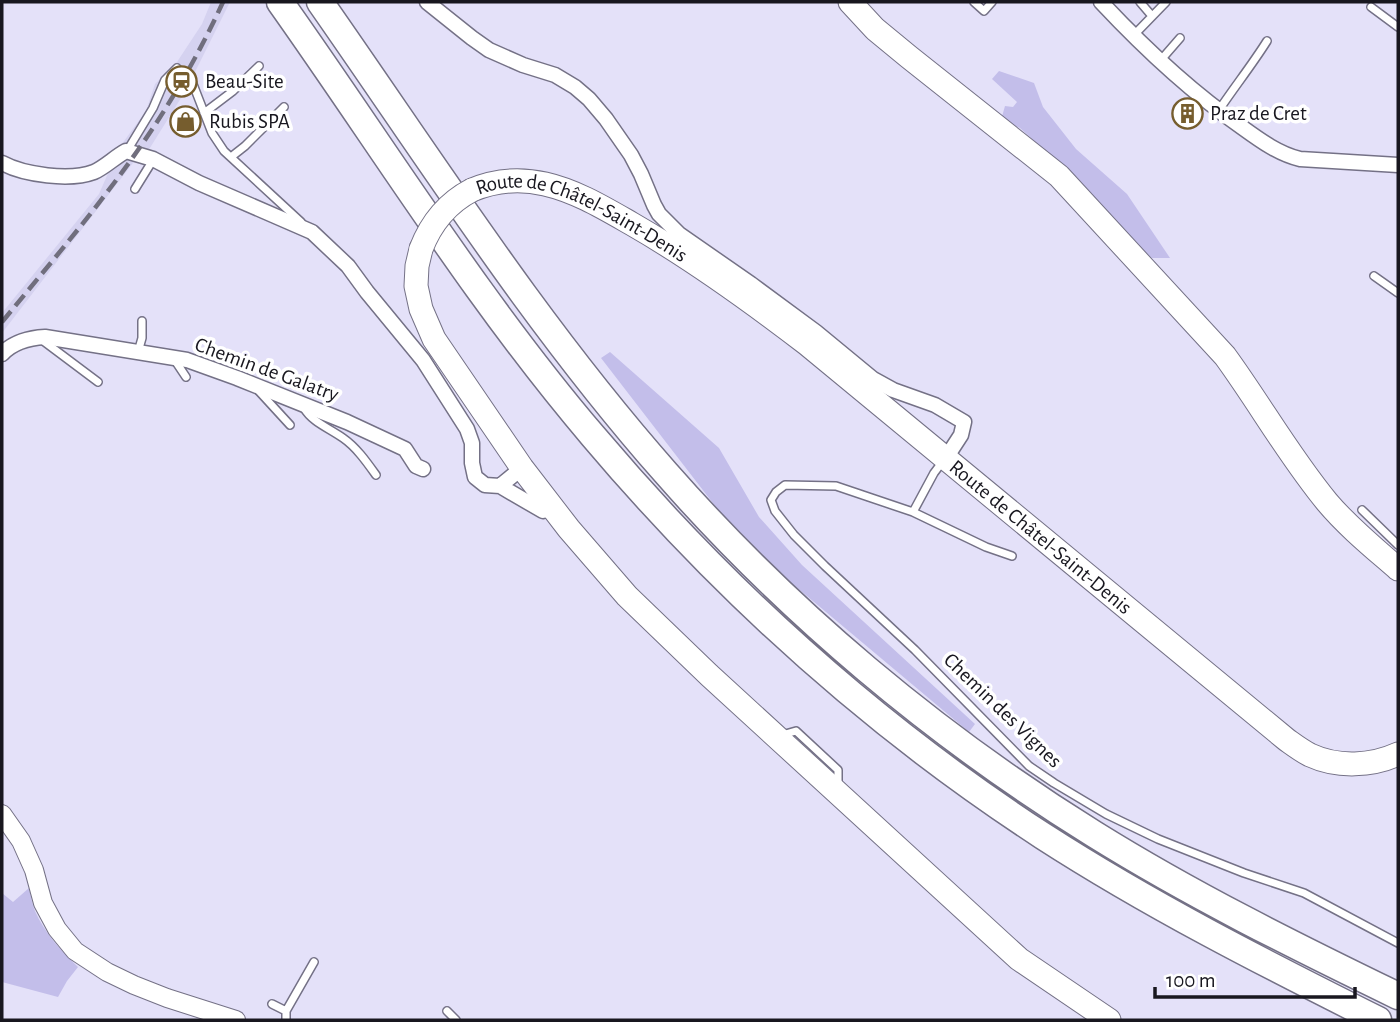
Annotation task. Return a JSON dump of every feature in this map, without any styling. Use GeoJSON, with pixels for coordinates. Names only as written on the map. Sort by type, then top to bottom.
{"type":"FeatureCollection","features":[{"type":"Feature","properties":{"kind":"highway"},"geometry":{"type":"LineString","coordinates":[[279,2],[523,349],[592,435],[668,522],[772,626],[892,728],[1042,835],[1105,874],[1263,963],[1378,1020]]}},
{"type":"Feature","properties":{"kind":"highway"},"geometry":{"type":"LineString","coordinates":[[320,2],[489,248],[575,363],[666,474],[792,601],[873,674],[954,738],[1093,834],[1221,908],[1398,996]]}},
{"type":"Feature","properties":{"kind":"main road"},"geometry":{"type":"LineString","coordinates":[[850,2],[884,36],[1059,176],[1224,356],[1328,504],[1398,569]]}},
{"type":"Feature","properties":{"kind":"main road","name":"Route de Châtel-Saint-Denis"},"geometry":{"type":"LineString","coordinates":[[1109,1020],[1019,960],[627,596],[553,509],[454,370],[426,323],[416,286],[421,249],[430,229],[458,198],[472,190],[506,180],[532,181],[562,188],[605,208],[679,252],[807,344],[1255,714],[1303,750],[1334,762],[1357,764],[1380,761],[1398,754]]}},
{"type":"Feature","properties":{"kind":"street"},"geometry":{"type":"LineString","coordinates":[[427,2],[489,50],[555,75],[583,93],[620,137],[659,214],[687,240],[816,332],[873,379],[900,393],[935,405],[964,422],[961,435],[946,458]]}},
{"type":"Feature","properties":{"kind":"street"},"geometry":{"type":"LineString","coordinates":[[1101,2],[1159,61],[1219,110],[1287,156],[1398,165]]}},
{"type":"Feature","properties":{"kind":"street"},"geometry":{"type":"LineString","coordinates":[[2,163],[29,172],[59,176],[86,174],[97,171],[127,151],[153,159],[199,183],[312,232],[348,266],[423,360],[467,429],[472,443],[475,477],[485,485],[500,486],[543,511],[553,509]]}},
{"type":"Feature","properties":{"kind":"street","name":"Chemin de Galatry"},"geometry":{"type":"LineString","coordinates":[[2,354],[8,347],[29,338],[39,338],[187,360],[347,422],[405,449],[416,466],[423,469]]}},
{"type":"Feature","properties":{"kind":"street"},"geometry":{"type":"LineString","coordinates":[[500,486],[523,468]]}},
{"type":"Feature","properties":{"kind":"street"},"geometry":{"type":"LineString","coordinates":[[2,814],[21,841],[34,870],[43,903],[57,929],[75,951],[107,972],[134,985],[236,1020]]}},
{"type":"Feature","properties":{"kind":"lane"},"geometry":{"type":"LineString","coordinates":[[974,2],[984,11],[992,2]]}},
{"type":"Feature","properties":{"kind":"lane"},"geometry":{"type":"LineString","coordinates":[[1140,2],[1152,16]]}},
{"type":"Feature","properties":{"kind":"lane"},"geometry":{"type":"LineString","coordinates":[[1133,36],[1166,2]]}},
{"type":"Feature","properties":{"kind":"lane"},"geometry":{"type":"LineString","coordinates":[[1371,7],[1398,27]]}},
{"type":"Feature","properties":{"kind":"lane"},"geometry":{"type":"LineString","coordinates":[[1159,61],[1181,38]]}},
{"type":"Feature","properties":{"kind":"lane"},"geometry":{"type":"LineString","coordinates":[[1219,110],[1267,40]]}},
{"type":"Feature","properties":{"kind":"lane"},"geometry":{"type":"LineString","coordinates":[[204,113],[233,91],[259,66]]}},
{"type":"Feature","properties":{"kind":"lane"},"geometry":{"type":"LineString","coordinates":[[127,151],[153,108],[165,80],[177,68]]}},
{"type":"Feature","properties":{"kind":"lane"},"geometry":{"type":"LineString","coordinates":[[191,79],[212,133],[224,150],[312,232]]}},
{"type":"Feature","properties":{"kind":"lane"},"geometry":{"type":"LineString","coordinates":[[231,157],[284,107]]}},
{"type":"Feature","properties":{"kind":"lane"},"geometry":{"type":"LineString","coordinates":[[135,189],[153,159]]}},
{"type":"Feature","properties":{"kind":"lane"},"geometry":{"type":"LineString","coordinates":[[1374,276],[1398,293]]}},
{"type":"Feature","properties":{"kind":"lane"},"geometry":{"type":"LineString","coordinates":[[138,352],[142,338],[142,321]]}},
{"type":"Feature","properties":{"kind":"lane"},"geometry":{"type":"LineString","coordinates":[[39,338],[98,382]]}},
{"type":"Feature","properties":{"kind":"lane"},"geometry":{"type":"LineString","coordinates":[[174,358],[186,377]]}},
{"type":"Feature","properties":{"kind":"lane"},"geometry":{"type":"LineString","coordinates":[[256,385],[259,393],[290,425]]}},
{"type":"Feature","properties":{"kind":"lane"},"geometry":{"type":"LineString","coordinates":[[302,404],[308,416],[344,438],[376,475]]}},
{"type":"Feature","properties":{"kind":"lane"},"geometry":{"type":"LineString","coordinates":[[913,512],[934,473],[946,458]]}},
{"type":"Feature","properties":{"kind":"lane","name":"Chemin des Vignes"},"geometry":{"type":"LineString","coordinates":[[1012,556],[986,547],[913,512],[836,486],[785,485],[771,500],[775,511],[794,535],[915,650],[1029,766],[1116,819],[1158,839],[1244,873],[1304,893],[1398,943]]}},
{"type":"Feature","properties":{"kind":"lane"},"geometry":{"type":"LineString","coordinates":[[1362,510],[1398,545]]}},
{"type":"Feature","properties":{"kind":"lane"},"geometry":{"type":"LineString","coordinates":[[286,1020],[286,1011],[314,962]]}},
{"type":"Feature","properties":{"kind":"lane"},"geometry":{"type":"LineString","coordinates":[[272,1004],[286,1011]]}},
{"type":"Feature","properties":{"kind":"lane"},"geometry":{"type":"LineString","coordinates":[[447,1011],[456,1020]]}},
{"type":"Feature","properties":{"kind":"shaded area"},"geometry":{"type":"Polygon","coordinates":[[[211,2],[230,2],[186,90],[148,151],[136,159],[2,333],[2,313],[99,194],[119,148],[146,111],[155,84],[177,62],[202,24],[211,2]]]}},
{"type":"Feature","properties":{"kind":"shaded area"},"geometry":{"type":"Polygon","coordinates":[[[999,71],[1034,83],[1043,107],[1076,149],[1127,194],[1170,258],[1152,258],[1140,252],[1115,227],[1084,186],[1020,128],[1001,120],[1005,106],[1013,107],[1017,102],[992,79],[999,71]]]}},
{"type":"Feature","properties":{"kind":"shaded area"},"geometry":{"type":"Polygon","coordinates":[[[610,352],[719,448],[759,517],[802,565],[975,724],[969,732],[789,581],[719,511],[601,358],[610,352]]]}},
{"type":"Feature","properties":{"kind":"shaded area"},"geometry":{"type":"Polygon","coordinates":[[[29,888],[34,908],[43,926],[59,948],[78,967],[58,997],[2,982],[2,893],[13,902],[29,888]]]}},
{"type":"Feature","properties":{"kind":"railway"},"geometry":{"type":"LineString","coordinates":[[2,322],[89,216],[138,150],[184,78],[223,2]]}},
{"type":"Feature","properties":{"kind":"place","name":"Beau-Site"},"geometry":{"type":"Point","coordinates":[182,81]}},
{"type":"Feature","properties":{"kind":"place","name":"Praz de Cret"},"geometry":{"type":"Point","coordinates":[1187,113]}},
{"type":"Feature","properties":{"kind":"place","name":"Rubis SPA"},"geometry":{"type":"Point","coordinates":[186,121]}}]}
